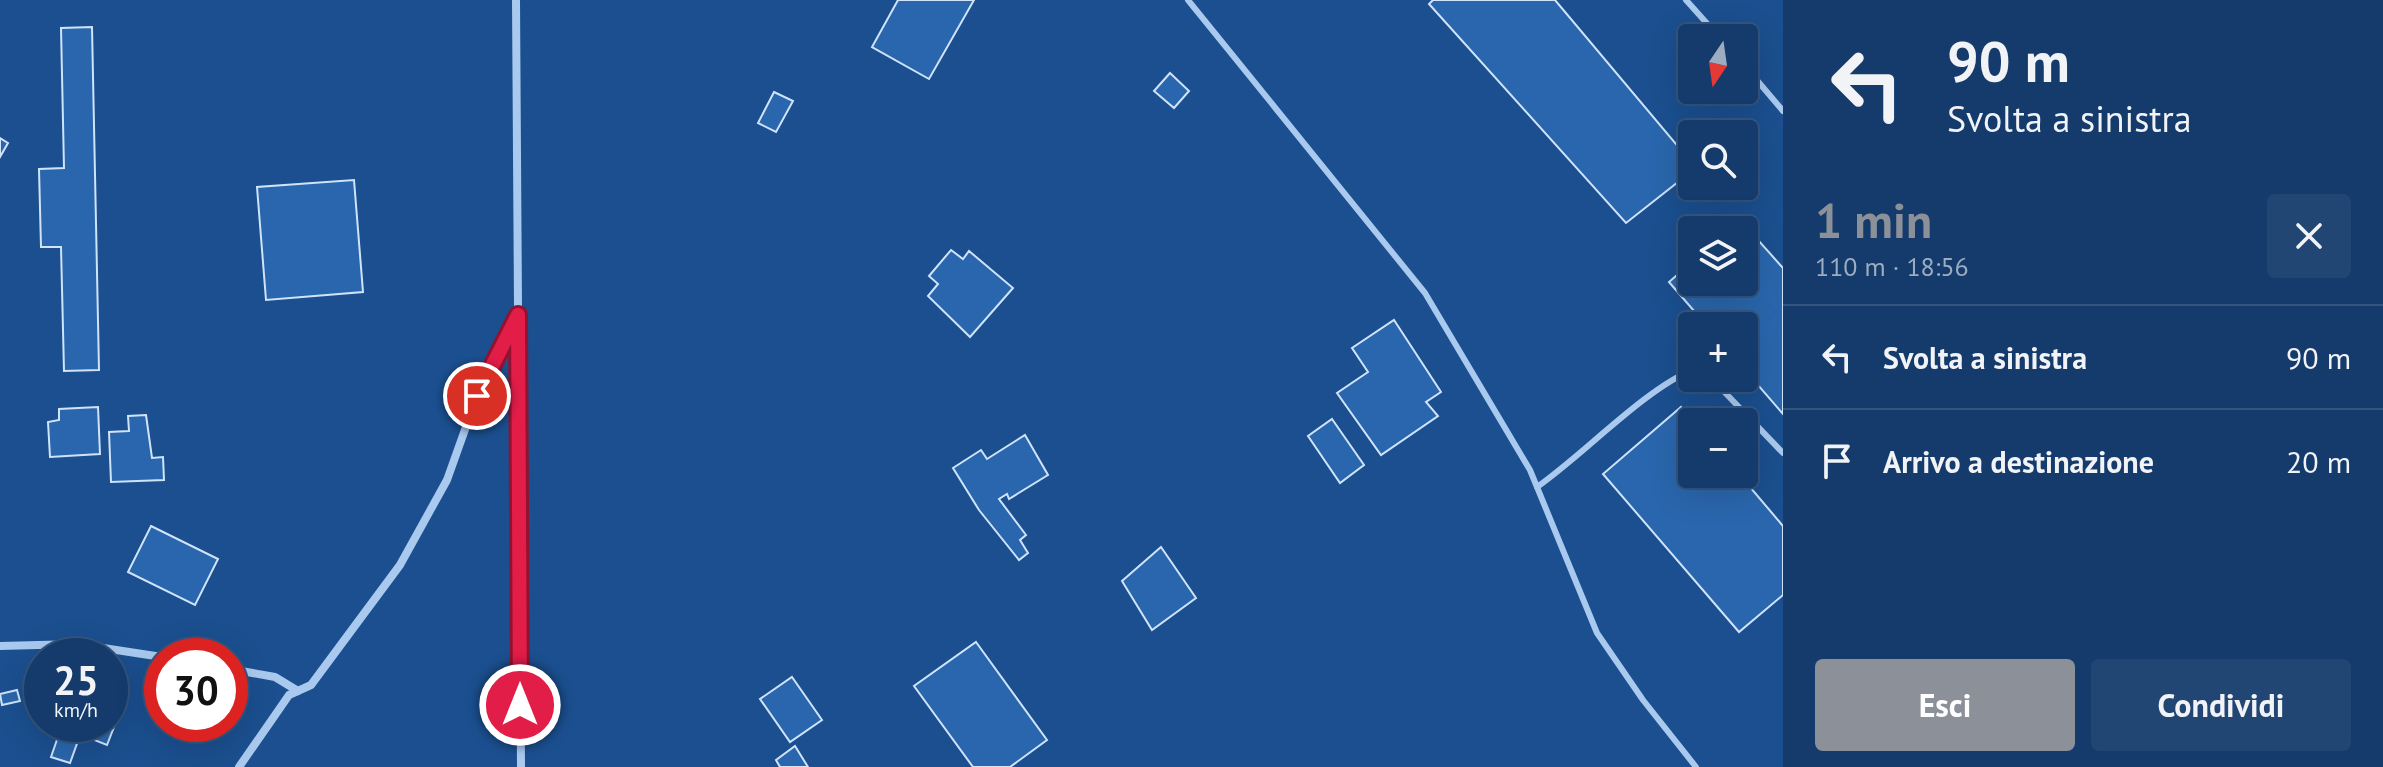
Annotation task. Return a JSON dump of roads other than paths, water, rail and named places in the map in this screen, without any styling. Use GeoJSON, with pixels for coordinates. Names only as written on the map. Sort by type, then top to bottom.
{"type":"FeatureCollection","features":[{"type":"Feature","properties":{"kind":"street"},"geometry":{"type":"LineString","coordinates":[[516,0],[521,767]]}},
{"type":"Feature","properties":{"kind":"street"},"geometry":{"type":"LineString","coordinates":[[239,767],[289,695],[311,685],[400,565],[447,480],[477,396],[518,315]]}},
{"type":"Feature","properties":{"kind":"street"},"geometry":{"type":"LineString","coordinates":[[0,646],[77,644],[144,654]]}},
{"type":"Feature","properties":{"kind":"street"},"geometry":{"type":"LineString","coordinates":[[248,672],[275,677],[298,691]]}},
{"type":"Feature","properties":{"kind":"lane"},"geometry":{"type":"LineString","coordinates":[[1188,0],[1425,293],[1537,487],[1597,633],[1643,700],[1696,767]]}},
{"type":"Feature","properties":{"kind":"lane"},"geometry":{"type":"LineString","coordinates":[[1686,0],[1707,24]]}},
{"type":"Feature","properties":{"kind":"lane"},"geometry":{"type":"LineString","coordinates":[[1758,82],[1783,111]]}},
{"type":"Feature","properties":{"kind":"lane"},"geometry":{"type":"LineString","coordinates":[[1537,487],[1678,376]]}},
{"type":"Feature","properties":{"kind":"lane"},"geometry":{"type":"LineString","coordinates":[[1724,392],[1783,453]]}}]}
